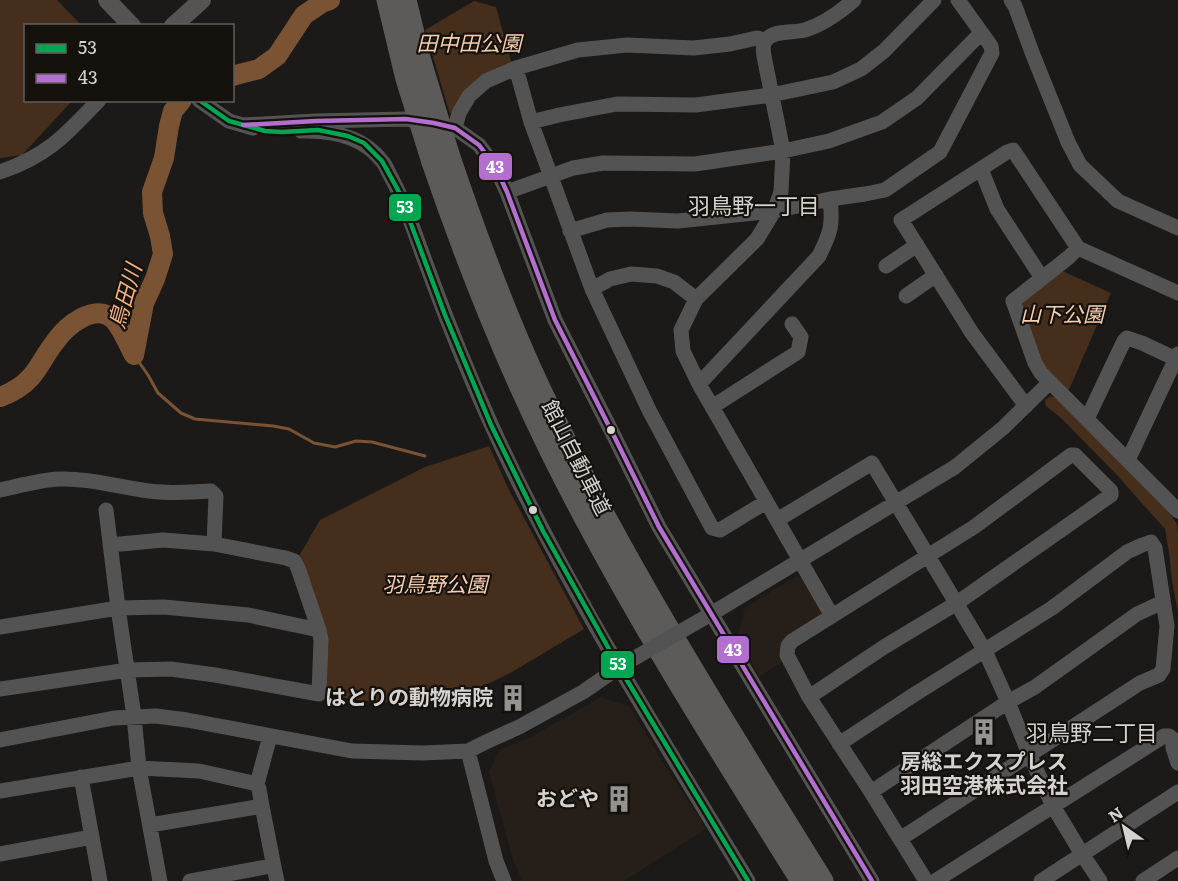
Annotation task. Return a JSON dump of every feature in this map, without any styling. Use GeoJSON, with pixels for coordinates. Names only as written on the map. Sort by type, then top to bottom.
{"type":"FeatureCollection","features":[{"type":"Feature","properties":{"kind":"highway","name":"館山自動車道"},"geometry":{"type":"LineString","coordinates":[[387,0],[406,79],[540,388],[644,586],[724,722],[823,881]]}},
{"type":"Feature","properties":{"kind":"highway","name":"館山自動車道"},"geometry":{"type":"LineString","coordinates":[[406,0],[420,58],[452,220],[487,313],[525,400],[552,456],[630,599],[710,735],[801,881]]}},
{"type":"Feature","properties":{"kind":"main road"},"geometry":{"type":"LineString","coordinates":[[107,0],[130,24]]}},
{"type":"Feature","properties":{"kind":"main road"},"geometry":{"type":"LineString","coordinates":[[175,24],[202,0]]}},
{"type":"Feature","properties":{"kind":"street"},"geometry":{"type":"LineString","coordinates":[[832,616],[699,384],[683,351],[681,330],[696,299],[757,239],[774,211],[781,192],[783,150],[764,56],[765,40],[777,34],[818,25],[834,17],[854,0]]}},
{"type":"Feature","properties":{"kind":"street"},"geometry":{"type":"LineString","coordinates":[[531,122],[617,104],[696,105],[771,95],[833,82],[861,69],[884,51],[934,0]]}},
{"type":"Feature","properties":{"kind":"street"},"geometry":{"type":"LineString","coordinates":[[570,231],[607,220],[678,221],[774,211],[885,190],[940,152],[992,53],[991,46],[958,0]]}},
{"type":"Feature","properties":{"kind":"street"},"geometry":{"type":"LineString","coordinates":[[1011,0],[1080,165],[1118,201],[1178,228]]}},
{"type":"Feature","properties":{"kind":"street"},"geometry":{"type":"LineString","coordinates":[[507,192],[573,168],[603,163],[695,164],[829,141],[882,122],[917,98],[981,33]]}},
{"type":"Feature","properties":{"kind":"street"},"geometry":{"type":"LineString","coordinates":[[455,128],[459,113],[469,96],[486,81],[516,68],[578,50],[627,45],[694,48],[757,38],[765,40]]}},
{"type":"Feature","properties":{"kind":"street"},"geometry":{"type":"LineString","coordinates":[[516,68],[531,122],[592,289],[649,410],[712,528],[720,530],[766,502]]}},
{"type":"Feature","properties":{"kind":"street"},"geometry":{"type":"LineString","coordinates":[[0,172],[29,161],[46,151],[66,135],[97,102]]}},
{"type":"Feature","properties":{"kind":"street"},"geometry":{"type":"LineString","coordinates":[[202,102],[229,121],[273,132],[318,130],[348,136],[364,144],[382,161],[399,192],[445,315],[491,425],[543,531],[620,667],[748,881]]}},
{"type":"Feature","properties":{"kind":"street"},"geometry":{"type":"LineString","coordinates":[[243,125],[405,119],[455,128],[479,145],[495,166],[507,192],[555,320],[659,527],[872,881]]}},
{"type":"Feature","properties":{"kind":"street"},"geometry":{"type":"LineString","coordinates":[[1026,405],[972,333],[901,220],[1013,150],[1077,248],[1178,293]]}},
{"type":"Feature","properties":{"kind":"street"},"geometry":{"type":"LineString","coordinates":[[981,169],[997,209],[1042,278]]}},
{"type":"Feature","properties":{"kind":"street"},"geometry":{"type":"LineString","coordinates":[[699,384],[819,256],[829,237],[832,218],[830,199]]}},
{"type":"Feature","properties":{"kind":"street"},"geometry":{"type":"LineString","coordinates":[[885,266],[917,245]]}},
{"type":"Feature","properties":{"kind":"street"},"geometry":{"type":"LineString","coordinates":[[1077,248],[1069,257],[1012,301],[1035,363],[1041,374],[1178,511]]}},
{"type":"Feature","properties":{"kind":"street"},"geometry":{"type":"LineString","coordinates":[[592,289],[610,279],[640,274],[657,276],[674,282],[696,299]]}},
{"type":"Feature","properties":{"kind":"street"},"geometry":{"type":"LineString","coordinates":[[906,296],[936,275]]}},
{"type":"Feature","properties":{"kind":"street"},"geometry":{"type":"LineString","coordinates":[[712,407],[798,351],[801,337],[792,324]]}},
{"type":"Feature","properties":{"kind":"street"},"geometry":{"type":"LineString","coordinates":[[1087,419],[1127,338],[1177,357],[1128,460]]}},
{"type":"Feature","properties":{"kind":"street"},"geometry":{"type":"LineString","coordinates":[[0,740],[114,718],[156,716],[352,751],[444,753],[468,751],[519,728],[583,692],[620,667],[955,467],[1003,428],[1050,382]]}},
{"type":"Feature","properties":{"kind":"street"},"geometry":{"type":"LineString","coordinates":[[809,697],[884,647],[957,603],[1111,495],[1111,491],[1075,455],[1071,455],[974,527],[792,641],[788,646],[787,655],[809,697],[926,881]]}},
{"type":"Feature","properties":{"kind":"street"},"geometry":{"type":"LineString","coordinates":[[777,520],[872,463],[985,651],[1053,806],[1100,881]]}},
{"type":"Feature","properties":{"kind":"street"},"geometry":{"type":"LineString","coordinates":[[0,490],[59,479],[103,482],[171,493],[211,491],[216,496],[214,544]]}},
{"type":"Feature","properties":{"kind":"street"},"geometry":{"type":"LineString","coordinates":[[106,510],[139,768],[160,881]]}},
{"type":"Feature","properties":{"kind":"street"},"geometry":{"type":"LineString","coordinates":[[0,689],[128,670],[171,669],[319,694],[321,640],[294,561],[214,544],[164,540],[110,544]]}},
{"type":"Feature","properties":{"kind":"street"},"geometry":{"type":"LineString","coordinates":[[839,744],[1052,608],[1127,552],[1151,542],[1155,548],[1167,626],[1163,669],[1159,675],[1140,683],[900,838]]}},
{"type":"Feature","properties":{"kind":"street"},"geometry":{"type":"LineString","coordinates":[[871,792],[1008,702],[1035,687],[1137,614],[1163,602]]}},
{"type":"Feature","properties":{"kind":"street"},"geometry":{"type":"LineString","coordinates":[[0,627],[118,608],[164,607],[248,615],[319,630]]}},
{"type":"Feature","properties":{"kind":"street"},"geometry":{"type":"LineString","coordinates":[[270,736],[257,784],[276,874]]}},
{"type":"Feature","properties":{"kind":"street"},"geometry":{"type":"LineString","coordinates":[[935,881],[1164,736],[1173,739],[1173,748],[1178,763]]}},
{"type":"Feature","properties":{"kind":"street"},"geometry":{"type":"LineString","coordinates":[[468,751],[496,861],[504,881]]}},
{"type":"Feature","properties":{"kind":"street"},"geometry":{"type":"LineString","coordinates":[[0,791],[139,768],[199,771],[257,784]]}},
{"type":"Feature","properties":{"kind":"street"},"geometry":{"type":"LineString","coordinates":[[81,777],[100,881]]}},
{"type":"Feature","properties":{"kind":"street"},"geometry":{"type":"LineString","coordinates":[[1041,881],[1178,792]]}},
{"type":"Feature","properties":{"kind":"street"},"geometry":{"type":"LineString","coordinates":[[150,825],[262,806]]}},
{"type":"Feature","properties":{"kind":"street"},"geometry":{"type":"LineString","coordinates":[[0,854],[92,837]]}},
{"type":"Feature","properties":{"kind":"street"},"geometry":{"type":"LineString","coordinates":[[1143,881],[1163,876],[1178,858]]}},
{"type":"Feature","properties":{"kind":"street"},"geometry":{"type":"LineString","coordinates":[[190,881],[271,866],[276,874]]}},
{"type":"Feature","properties":{"kind":"shaded area"},"geometry":{"type":"Polygon","coordinates":[[[796,576],[804,578],[824,611],[823,616],[780,646],[787,660],[759,676],[737,638],[745,608],[796,576]]]}},
{"type":"Feature","properties":{"kind":"shaded area","name":"おどや"},"geometry":{"type":"Polygon","coordinates":[[[601,697],[630,707],[706,829],[624,881],[522,881],[512,856],[489,772],[499,750],[531,737],[601,697]]]}},
{"type":"Feature","properties":{"kind":"green space"},"geometry":{"type":"Polygon","coordinates":[[[0,0],[57,0],[80,24],[24,24],[24,102],[71,102],[22,155],[0,158],[0,0]]]}},
{"type":"Feature","properties":{"kind":"green space","name":"田中田公園"},"geometry":{"type":"Polygon","coordinates":[[[474,1],[496,7],[512,65],[458,105],[450,114],[425,30],[474,1]]]}},
{"type":"Feature","properties":{"kind":"green space","name":"山下公園"},"geometry":{"type":"Polygon","coordinates":[[[1060,270],[1111,293],[1068,392],[1043,367],[1019,308],[1022,301],[1060,270]]]}},
{"type":"Feature","properties":{"kind":"green space"},"geometry":{"type":"Polygon","coordinates":[[[1051,396],[1056,398],[1168,511],[1177,524],[1178,612],[1165,529],[1116,474],[1061,418],[1046,406],[1045,400],[1051,396]]]}},
{"type":"Feature","properties":{"kind":"green space","name":"羽鳥野公園"},"geometry":{"type":"Polygon","coordinates":[[[489,446],[509,490],[584,629],[512,672],[490,683],[449,697],[400,703],[362,701],[325,694],[312,596],[299,556],[320,520],[425,467],[489,446]]]}},
{"type":"Feature","properties":{"kind":"waterway","name":"鳥田川"},"geometry":{"type":"LineString","coordinates":[[234,75],[259,69],[277,56],[304,15],[330,0]]}},
{"type":"Feature","properties":{"kind":"waterway","name":"鳥田川"},"geometry":{"type":"LineString","coordinates":[[134,355],[144,303],[163,254],[153,213],[152,192],[164,158],[173,111],[180,102]]}},
{"type":"Feature","properties":{"kind":"waterway","name":"鳥田川"},"geometry":{"type":"LineString","coordinates":[[0,397],[17,389],[28,380],[66,329],[81,318],[90,315],[106,314],[113,319],[134,355]]}},
{"type":"Feature","properties":{"kind":"waterway"},"geometry":{"type":"LineString","coordinates":[[134,355],[158,393],[181,413],[195,419],[273,426],[289,429],[314,443],[335,447],[356,441],[372,442],[425,456]]}},
{"type":"Feature","properties":{"kind":"transit line","name":"53"},"geometry":{"type":"LineString","coordinates":[[202,102],[229,121],[265,131],[318,130],[348,136],[364,143],[382,161],[399,192],[445,315],[491,425],[543,531],[619,667],[748,881]]}},
{"type":"Feature","properties":{"kind":"transit line","name":"43"},"geometry":{"type":"LineString","coordinates":[[243,125],[406,119],[455,128],[479,145],[495,166],[507,192],[555,320],[659,527],[872,881]]}},
{"type":"Feature","properties":{"kind":"place","name":"はとりの動物病院"},"geometry":{"type":"Point","coordinates":[513,698]}},
{"type":"Feature","properties":{"kind":"place","name":"房総エクスプレス 羽田空港株式会社"},"geometry":{"type":"Point","coordinates":[984,732]}},
{"type":"Feature","properties":{"kind":"place","name":"おどや"},"geometry":{"type":"Point","coordinates":[619,799]}},
{"type":"Feature","properties":{"kind":"district","name":"羽鳥野一丁目"},"geometry":{"type":"Point","coordinates":[754,206]}},
{"type":"Feature","properties":{"kind":"district","name":"羽鳥野二丁目"},"geometry":{"type":"Point","coordinates":[1092,733]}}]}
